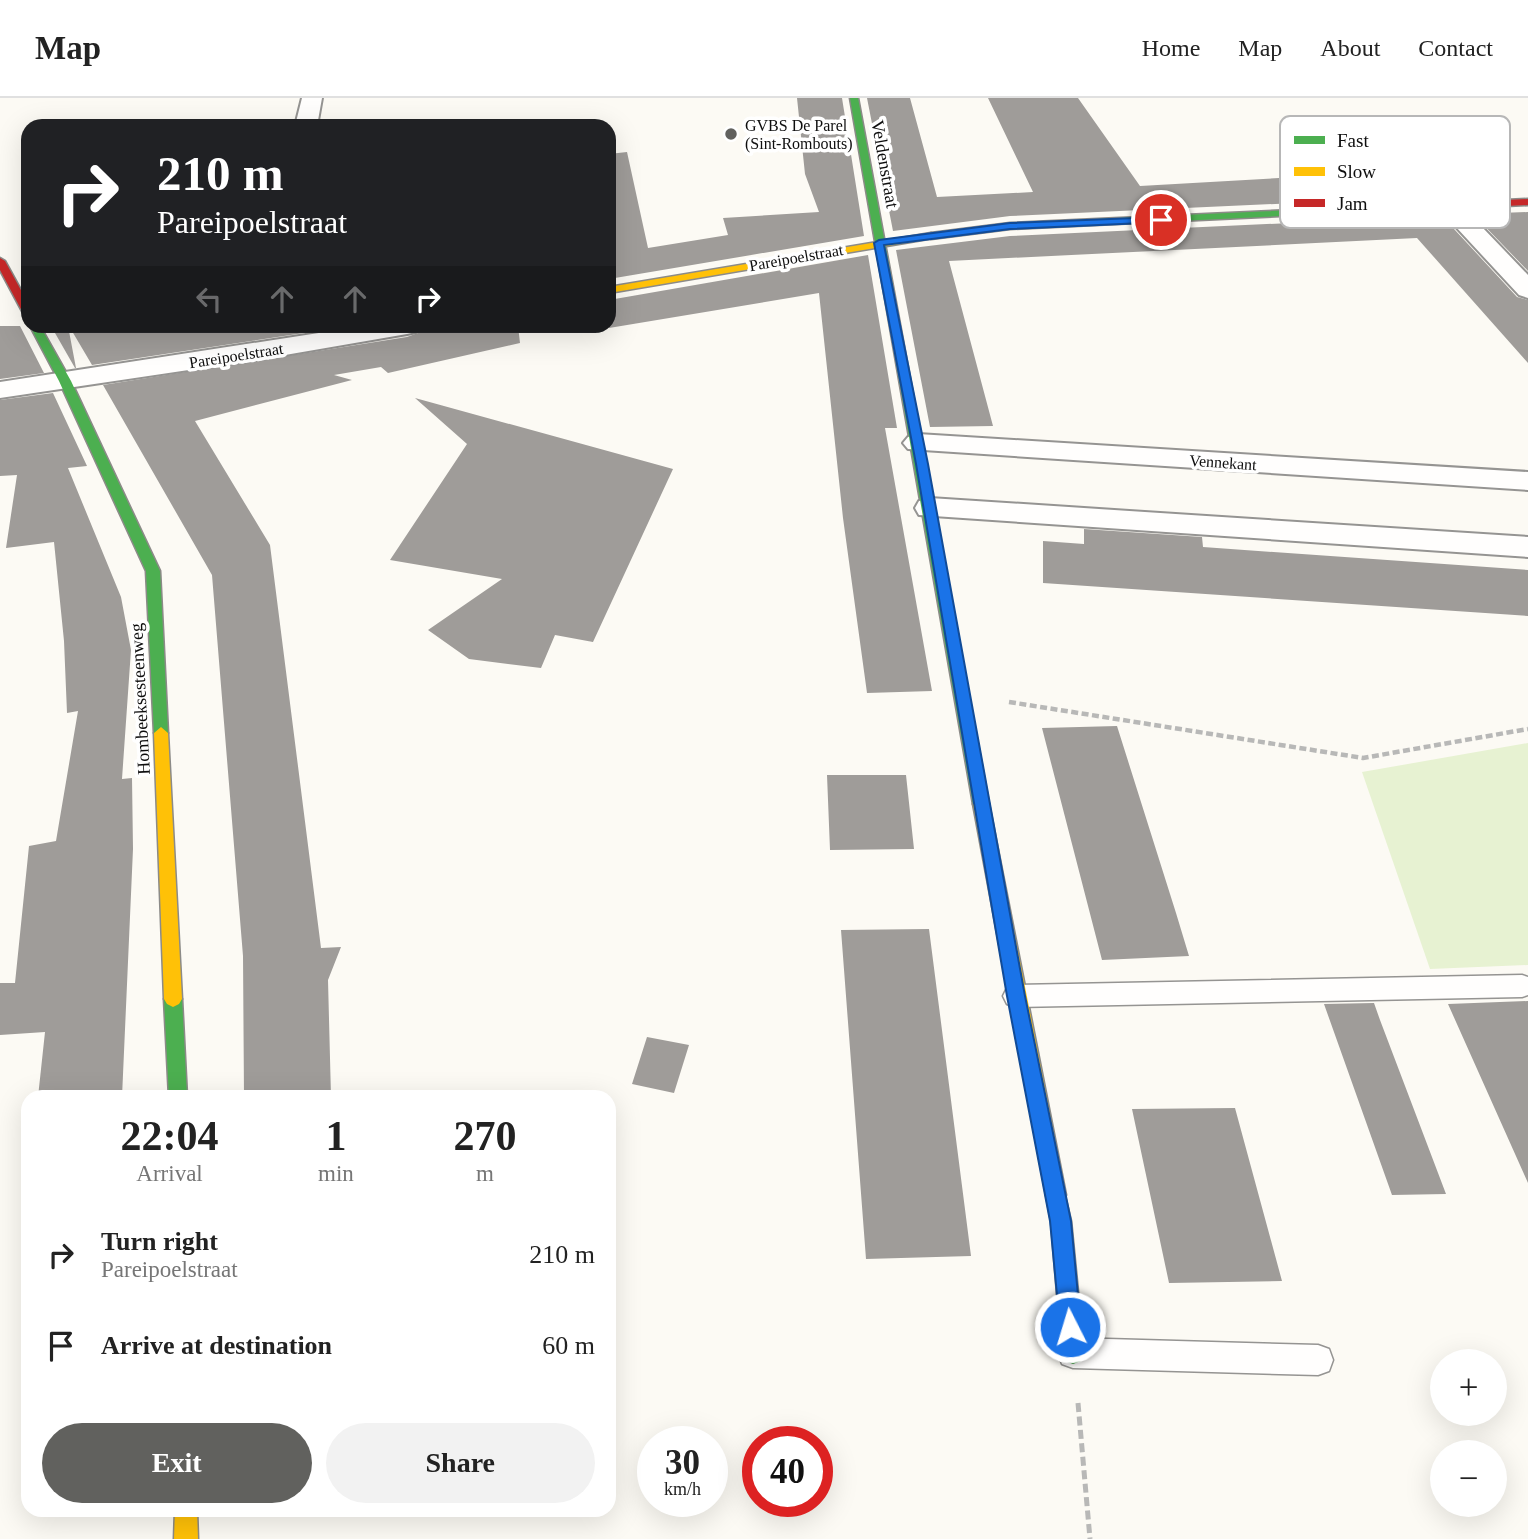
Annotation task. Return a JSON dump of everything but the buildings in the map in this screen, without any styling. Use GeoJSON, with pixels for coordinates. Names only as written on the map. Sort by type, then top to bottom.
{"type":"FeatureCollection","features":[{"type":"Feature","properties":{"kind":"street"},"geometry":{"type":"LineString","coordinates":[[308,119],[312,98]]}},
{"type":"Feature","properties":{"kind":"street","name":"Veldenstraat"},"geometry":{"type":"LineString","coordinates":[[854,98],[1016,996],[1060,1221],[1073,1353]]}},
{"type":"Feature","properties":{"kind":"street","name":"Pareipoelstraat"},"geometry":{"type":"LineString","coordinates":[[1510,203],[1528,202]]}},
{"type":"Feature","properties":{"kind":"street","name":"Pareipoelstraat"},"geometry":{"type":"LineString","coordinates":[[616,289],[879,243],[1010,226],[1280,215]]}},
{"type":"Feature","properties":{"kind":"street"},"geometry":{"type":"LineString","coordinates":[[1470,228],[1528,290]]}},
{"type":"Feature","properties":{"kind":"street"},"geometry":{"type":"LineString","coordinates":[[0,261],[21,300]]}},
{"type":"Feature","properties":{"kind":"street","name":"Hombeeksesteenweg"},"geometry":{"type":"LineString","coordinates":[[39,333],[65,380],[153,571],[178,1090]]}},
{"type":"Feature","properties":{"kind":"street"},"geometry":{"type":"LineString","coordinates":[[256,352],[260,333]]}},
{"type":"Feature","properties":{"kind":"street","name":"Pareipoelstraat"},"geometry":{"type":"LineString","coordinates":[[0,390],[366,333]]}},
{"type":"Feature","properties":{"kind":"street","name":"Vennekant"},"geometry":{"type":"LineString","coordinates":[[918,443],[1528,481]]}},
{"type":"Feature","properties":{"kind":"street"},"geometry":{"type":"LineString","coordinates":[[930,508],[1528,547]]}},
{"type":"Feature","properties":{"kind":"street"},"geometry":{"type":"LineString","coordinates":[[186,1517],[187,1539]]}},
{"type":"Feature","properties":{"kind":"lane"},"geometry":{"type":"LineString","coordinates":[[1016,996],[1522,986]]}},
{"type":"Feature","properties":{"kind":"lane"},"geometry":{"type":"LineString","coordinates":[[1073,1353],[1318,1360]]}},
{"type":"Feature","properties":{"kind":"path"},"geometry":{"type":"LineString","coordinates":[[963,695],[1363,758],[1528,729]]}},
{"type":"Feature","properties":{"kind":"path"},"geometry":{"type":"LineString","coordinates":[[1073,1353],[1090,1539]]}},
{"type":"Feature","properties":{"kind":"green space"},"geometry":{"type":"Polygon","coordinates":[[[1528,743],[1528,965],[1430,969],[1362,772],[1528,743]]]}},
{"type":"Feature","properties":{"kind":"traffic: fast"},"geometry":{"type":"LineString","coordinates":[[854,98],[981,804]]}},
{"type":"Feature","properties":{"kind":"traffic: fast"},"geometry":{"type":"LineString","coordinates":[[931,236],[1010,226],[1280,214]]}},
{"type":"Feature","properties":{"kind":"traffic: fast"},"geometry":{"type":"LineString","coordinates":[[39,333],[65,381],[153,571],[161,733]]}},
{"type":"Feature","properties":{"kind":"traffic: fast"},"geometry":{"type":"LineString","coordinates":[[173,999],[178,1090]]}},
{"type":"Feature","properties":{"kind":"traffic: fast"},"geometry":{"type":"LineString","coordinates":[[1056,1195],[1061,1221],[1073,1353]]}},
{"type":"Feature","properties":{"kind":"traffic: slow"},"geometry":{"type":"LineString","coordinates":[[616,289],[931,236]]}},
{"type":"Feature","properties":{"kind":"traffic: slow"},"geometry":{"type":"LineString","coordinates":[[161,733],[173,999]]}},
{"type":"Feature","properties":{"kind":"traffic: slow"},"geometry":{"type":"LineString","coordinates":[[981,804],[1056,1195]]}},
{"type":"Feature","properties":{"kind":"traffic: slow"},"geometry":{"type":"LineString","coordinates":[[186,1517],[186,1539]]}},
{"type":"Feature","properties":{"kind":"traffic: jam"},"geometry":{"type":"LineString","coordinates":[[1510,203],[1528,202]]}},
{"type":"Feature","properties":{"kind":"traffic: jam"},"geometry":{"type":"LineString","coordinates":[[0,261],[21,300]]}},
{"type":"Feature","properties":{"kind":"place","name":"GVBS De Parel (Sint-Rombouts)"},"geometry":{"type":"Point","coordinates":[731,134]}},
{"type":"Feature","properties":{"kind":"route"},"geometry":{"type":"LineString","coordinates":[[1070,1327],[1060,1221],[1016,996],[922,464],[879,243],[1010,226],[1161,220]]}}]}
